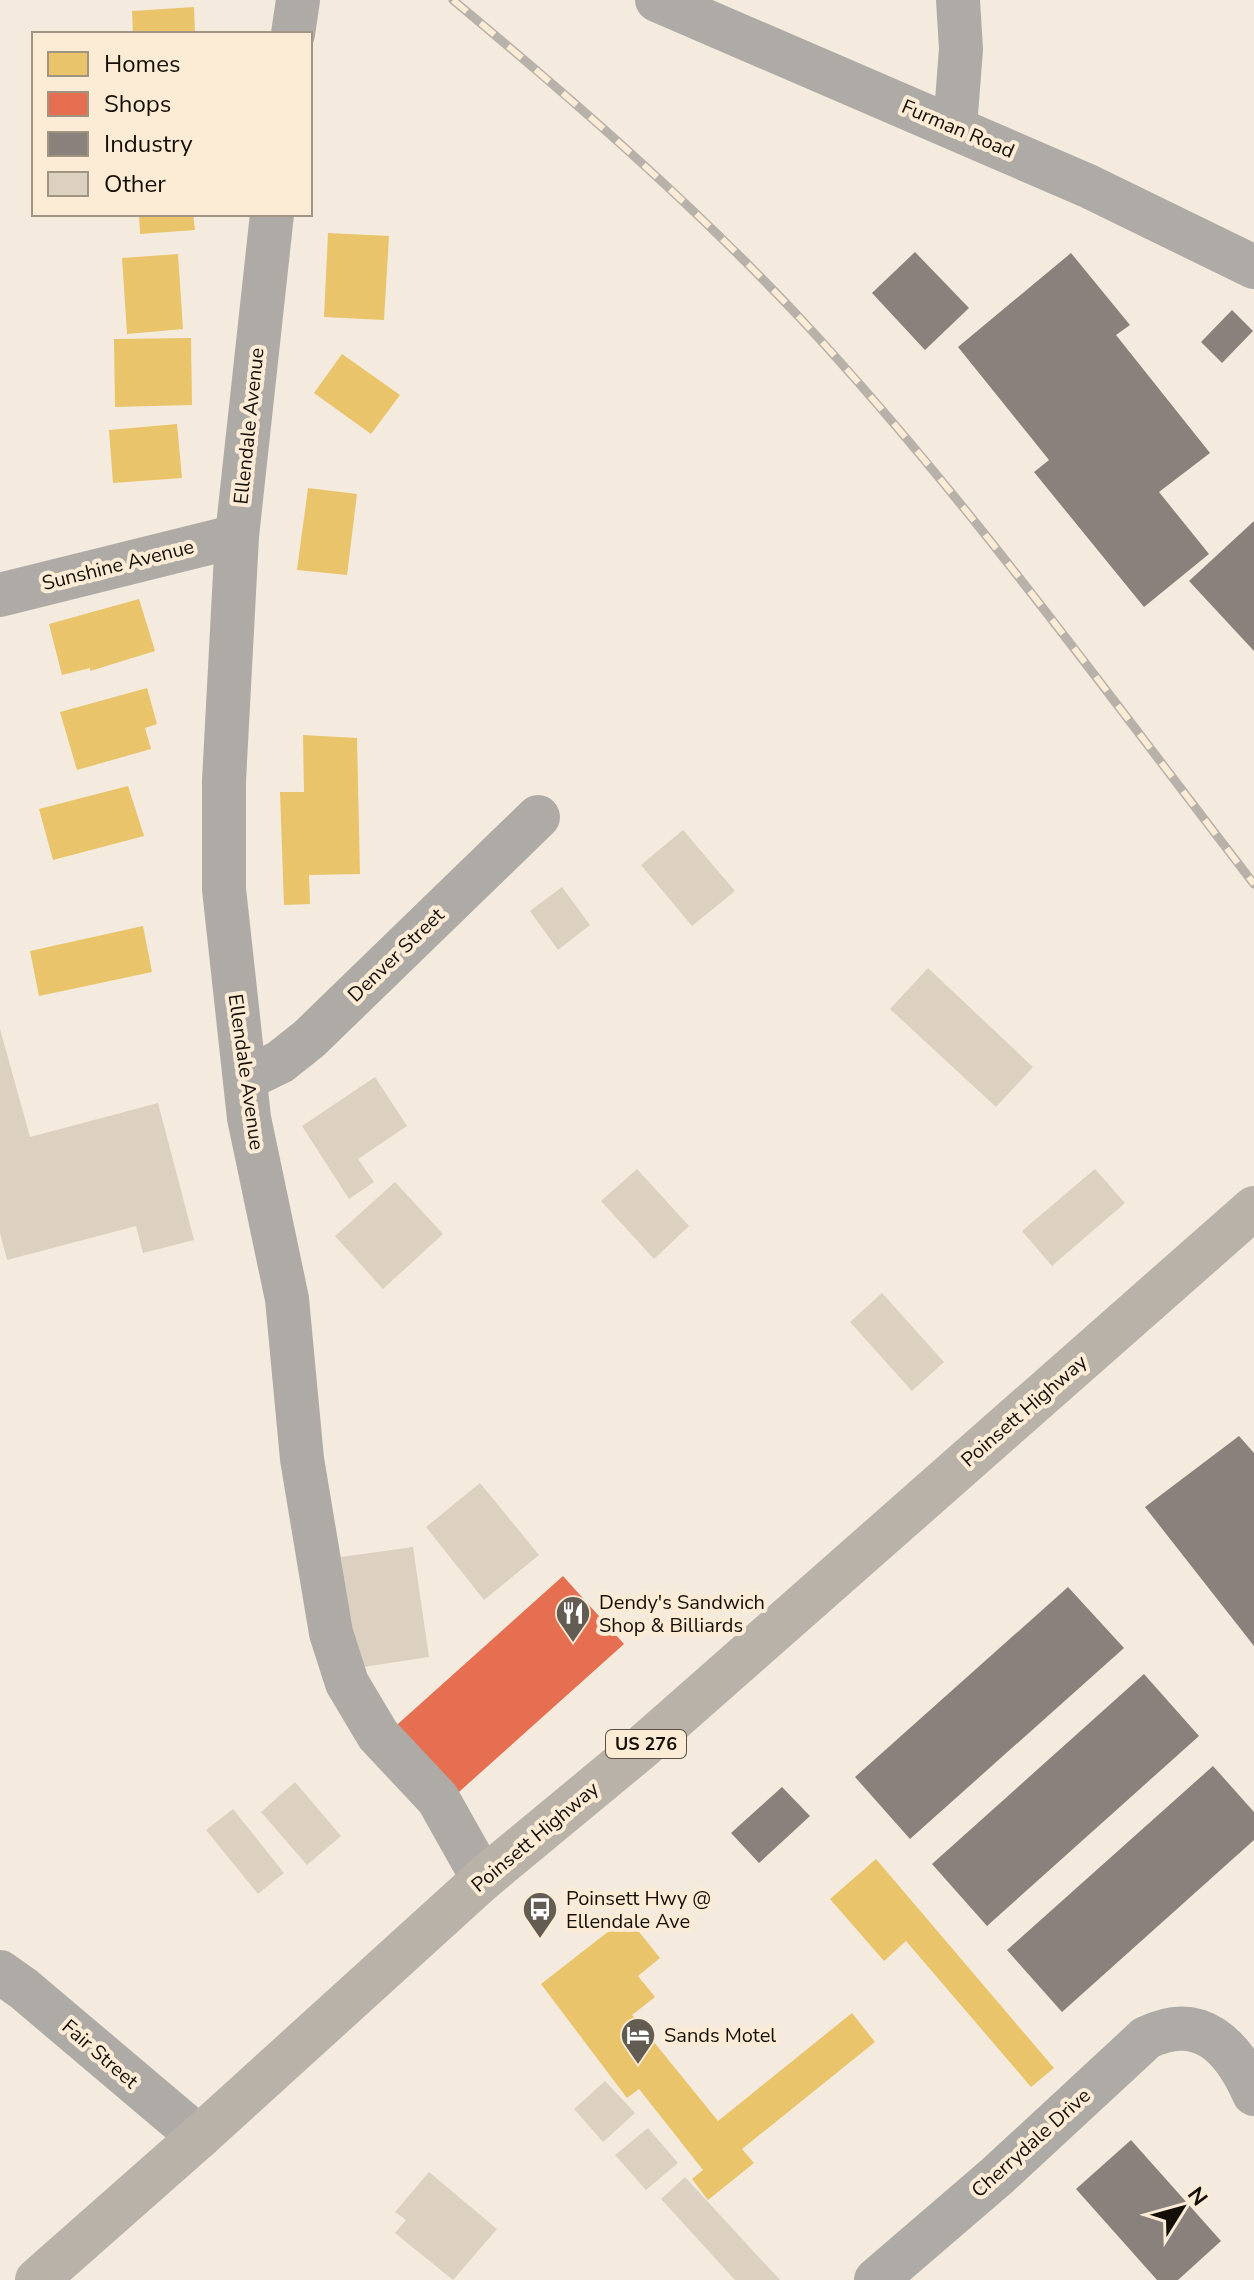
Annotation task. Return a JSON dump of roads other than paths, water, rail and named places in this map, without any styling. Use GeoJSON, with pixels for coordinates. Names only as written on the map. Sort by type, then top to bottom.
{"type":"FeatureCollection","features":[{"type":"Feature","properties":{"kind":"highway","name":"Poinsett Highway"},"geometry":{"type":"LineString","coordinates":[[37,2280],[483,1879],[640,1749],[1254,1208]]}},
{"type":"Feature","properties":{"kind":"street"},"geometry":{"type":"LineString","coordinates":[[293,32],[298,0]]}},
{"type":"Feature","properties":{"kind":"street","name":"Furman Road"},"geometry":{"type":"LineString","coordinates":[[657,0],[1102,192],[1254,267]]}},
{"type":"Feature","properties":{"kind":"street"},"geometry":{"type":"LineString","coordinates":[[955,127],[961,49],[958,0]]}},
{"type":"Feature","properties":{"kind":"street","name":"Ellendale Avenue"},"geometry":{"type":"LineString","coordinates":[[272,216],[237,536],[224,781],[224,889],[249,1118],[287,1299],[302,1459],[331,1633],[347,1683],[378,1735],[438,1799],[483,1879]]}},
{"type":"Feature","properties":{"kind":"street","name":"Sunshine Avenue"},"geometry":{"type":"LineString","coordinates":[[0,595],[237,536]]}},
{"type":"Feature","properties":{"kind":"street","name":"Denver Street"},"geometry":{"type":"LineString","coordinates":[[245,1079],[280,1062],[309,1039],[538,817]]}},
{"type":"Feature","properties":{"kind":"street","name":"Fair Street"},"geometry":{"type":"LineString","coordinates":[[0,1972],[199,2137]]}},
{"type":"Feature","properties":{"kind":"street","name":"Cherrydale Drive"},"geometry":{"type":"LineString","coordinates":[[876,2280],[997,2176],[1146,2038],[1162,2030],[1180,2027],[1211,2036],[1226,2048],[1245,2074],[1254,2094]]}},
{"type":"Feature","properties":{"kind":"railway"},"geometry":{"type":"LineString","coordinates":[[453,0],[631,154],[718,234],[800,318],[977,524],[1254,884]]}},
{"type":"Feature","properties":{"kind":"place","name":"Dendy's Sandwich Shop & Billiards"},"geometry":{"type":"Point","coordinates":[573,1644]}},
{"type":"Feature","properties":{"kind":"place","name":"Poinsett Hwy @ Ellendale Ave"},"geometry":{"type":"Point","coordinates":[540,1940]}},
{"type":"Feature","properties":{"kind":"place","name":"Sands Motel"},"geometry":{"type":"Point","coordinates":[638,2066]}}]}
